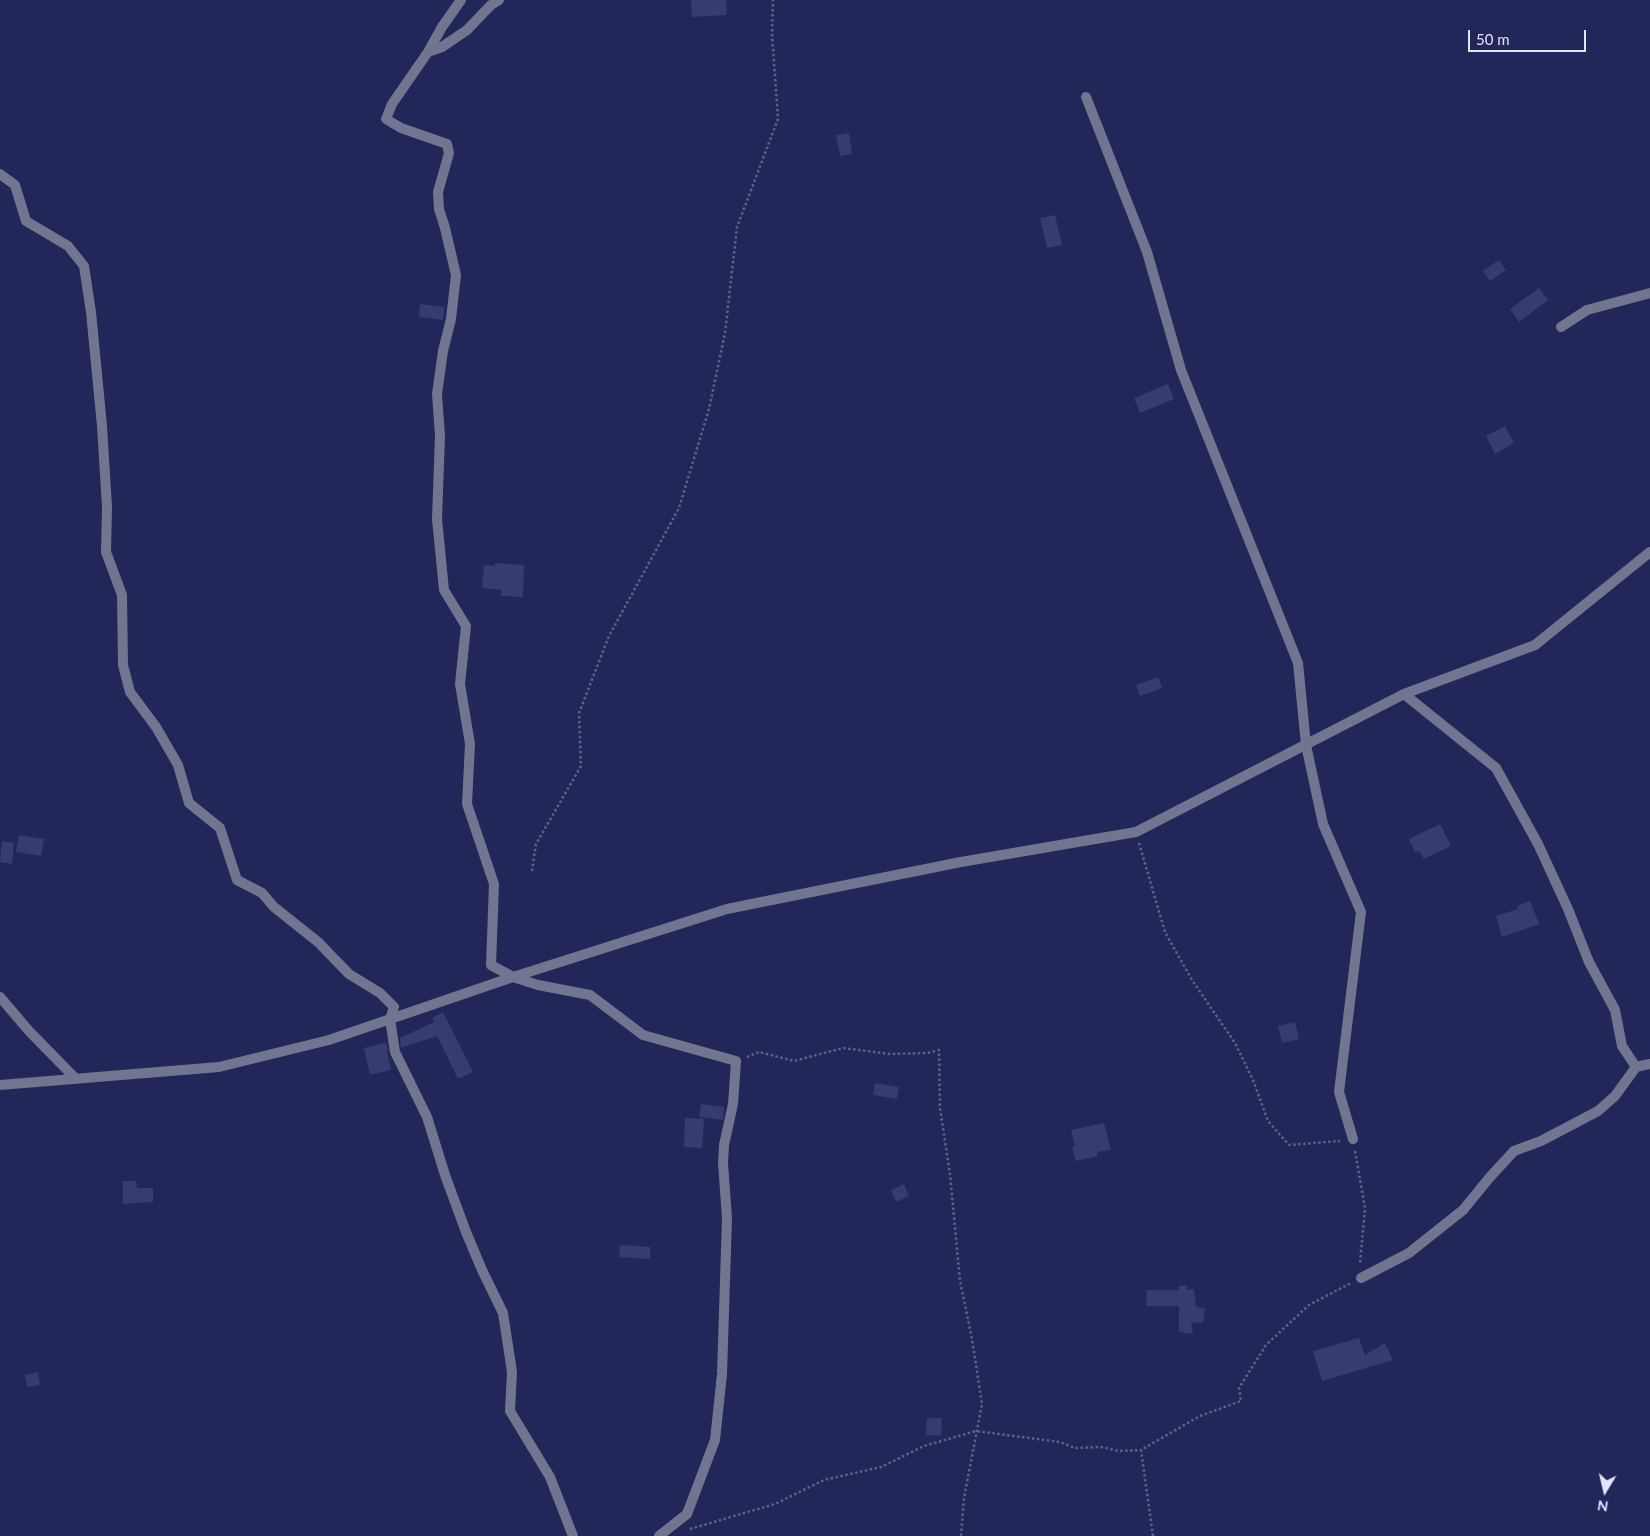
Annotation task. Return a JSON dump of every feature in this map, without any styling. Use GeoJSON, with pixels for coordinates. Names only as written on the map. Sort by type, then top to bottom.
{"type":"FeatureCollection","features":[{"type":"Feature","properties":{"kind":"street"},"geometry":{"type":"LineString","coordinates":[[461,0],[392,104],[386,119],[401,128],[447,144],[449,153],[438,192],[439,208],[456,275],[451,319],[443,352],[437,394],[440,436],[437,518],[444,590],[466,626],[460,684],[470,744],[467,804],[494,884],[491,965],[512,977],[538,985],[590,995],[643,1035],[736,1061],[733,1104],[724,1145],[723,1163],[727,1228],[722,1374],[715,1440],[687,1514],[659,1536]]}},
{"type":"Feature","properties":{"kind":"street"},"geometry":{"type":"LineString","coordinates":[[428,52],[442,47],[467,30],[491,5],[499,0]]}},
{"type":"Feature","properties":{"kind":"street"},"geometry":{"type":"LineString","coordinates":[[1086,97],[1148,252],[1182,370],[1298,663],[1306,745],[1323,824],[1361,912],[1339,1092],[1353,1139]]}},
{"type":"Feature","properties":{"kind":"street"},"geometry":{"type":"LineString","coordinates":[[0,174],[15,185],[26,222],[68,246],[84,266],[93,328],[102,426],[107,507],[106,552],[122,595],[123,665],[130,692],[156,727],[178,765],[189,803],[220,828],[237,880],[262,893],[274,907],[318,942],[349,974],[380,993],[394,1007],[390,1019],[395,1052],[427,1117],[466,1232],[482,1270],[504,1312],[512,1372],[510,1411],[550,1477],[573,1536]]}},
{"type":"Feature","properties":{"kind":"street"},"geometry":{"type":"LineString","coordinates":[[1561,327],[1586,310],[1650,293]]}},
{"type":"Feature","properties":{"kind":"street"},"geometry":{"type":"LineString","coordinates":[[0,1086],[219,1067],[329,1040],[512,977],[727,909],[961,862],[1136,832],[1404,694],[1535,645],[1650,552]]}},
{"type":"Feature","properties":{"kind":"street"},"geometry":{"type":"LineString","coordinates":[[1404,694],[1496,768],[1546,860],[1589,962],[1615,1010],[1622,1046],[1636,1067]]}},
{"type":"Feature","properties":{"kind":"street"},"geometry":{"type":"LineString","coordinates":[[0,997],[29,1031],[76,1079]]}},
{"type":"Feature","properties":{"kind":"street"},"geometry":{"type":"LineString","coordinates":[[1361,1278],[1409,1253],[1463,1210],[1514,1151],[1541,1141],[1598,1111],[1616,1096],[1636,1067],[1650,1064]]}},
{"type":"Feature","properties":{"kind":"path"},"geometry":{"type":"LineString","coordinates":[[532,871],[536,844],[581,766],[579,713],[605,644],[679,508],[709,409],[725,334],[737,227],[778,119],[772,34],[773,0]]}},
{"type":"Feature","properties":{"kind":"path"},"geometry":{"type":"LineString","coordinates":[[683,1532],[775,1504],[824,1480],[881,1467],[924,1446],[976,1431],[1060,1442],[1075,1448],[1101,1447],[1119,1451],[1141,1450],[1200,1416],[1241,1401],[1239,1388],[1266,1345],[1309,1305],[1361,1278],[1359,1259],[1365,1208],[1353,1139],[1328,1144],[1289,1145],[1268,1120],[1253,1080],[1235,1043],[1192,980],[1165,932],[1136,832]]}},
{"type":"Feature","properties":{"kind":"path"},"geometry":{"type":"LineString","coordinates":[[736,1061],[759,1052],[794,1061],[843,1048],[890,1054],[927,1053],[939,1050],[940,1108],[950,1174],[957,1253],[982,1404],[964,1498],[960,1536]]}},
{"type":"Feature","properties":{"kind":"path"},"geometry":{"type":"LineString","coordinates":[[1141,1450],[1153,1536]]}},
{"type":"Feature","properties":{"kind":"building"},"geometry":{"type":"Polygon","coordinates":[[[691,0],[726,0],[727,15],[692,17],[691,0]]]}},
{"type":"Feature","properties":{"kind":"building"},"geometry":{"type":"Polygon","coordinates":[[[849,133],[852,154],[840,156],[836,135],[849,133]]]}},
{"type":"Feature","properties":{"kind":"building"},"geometry":{"type":"Polygon","coordinates":[[[1055,215],[1062,245],[1047,248],[1040,218],[1055,215]]]}},
{"type":"Feature","properties":{"kind":"building"},"geometry":{"type":"Polygon","coordinates":[[[1499,260],[1506,270],[1490,281],[1483,271],[1499,260]]]}},
{"type":"Feature","properties":{"kind":"building"},"geometry":{"type":"Polygon","coordinates":[[[1539,288],[1548,300],[1519,322],[1510,309],[1539,288]]]}},
{"type":"Feature","properties":{"kind":"building"},"geometry":{"type":"Polygon","coordinates":[[[420,304],[444,307],[443,320],[419,317],[420,304]]]}},
{"type":"Feature","properties":{"kind":"building"},"geometry":{"type":"Polygon","coordinates":[[[1168,384],[1174,399],[1140,413],[1134,398],[1168,384]]]}},
{"type":"Feature","properties":{"kind":"building"},"geometry":{"type":"Polygon","coordinates":[[[1505,426],[1514,443],[1495,454],[1486,436],[1505,426]]]}},
{"type":"Feature","properties":{"kind":"building"},"geometry":{"type":"Polygon","coordinates":[[[495,563],[524,565],[523,597],[501,596],[502,590],[482,588],[484,565],[495,566],[495,563]]]}},
{"type":"Feature","properties":{"kind":"building"},"geometry":{"type":"Polygon","coordinates":[[[1158,677],[1162,688],[1140,696],[1136,685],[1158,677]]]}},
{"type":"Feature","properties":{"kind":"building"},"geometry":{"type":"Polygon","coordinates":[[[1440,824],[1451,846],[1424,859],[1419,851],[1415,852],[1409,839],[1440,824]]]}},
{"type":"Feature","properties":{"kind":"building"},"geometry":{"type":"Polygon","coordinates":[[[19,835],[44,839],[41,856],[16,852],[19,835]]]}},
{"type":"Feature","properties":{"kind":"building"},"geometry":{"type":"Polygon","coordinates":[[[2,841],[14,843],[12,864],[0,862],[2,841]]]}},
{"type":"Feature","properties":{"kind":"building"},"geometry":{"type":"Polygon","coordinates":[[[1530,901],[1539,924],[1502,937],[1496,916],[1518,909],[1517,906],[1530,901]]]}},
{"type":"Feature","properties":{"kind":"building"},"geometry":{"type":"Polygon","coordinates":[[[443,1012],[473,1072],[458,1079],[437,1036],[401,1048],[400,1038],[434,1022],[432,1018],[443,1012]]]}},
{"type":"Feature","properties":{"kind":"building"},"geometry":{"type":"Polygon","coordinates":[[[1295,1022],[1299,1039],[1282,1043],[1278,1026],[1295,1022]]]}},
{"type":"Feature","properties":{"kind":"building"},"geometry":{"type":"Polygon","coordinates":[[[387,1044],[391,1070],[370,1075],[364,1048],[387,1044]]]}},
{"type":"Feature","properties":{"kind":"building"},"geometry":{"type":"Polygon","coordinates":[[[875,1083],[899,1087],[897,1099],[873,1095],[875,1083]]]}},
{"type":"Feature","properties":{"kind":"building"},"geometry":{"type":"Polygon","coordinates":[[[701,1104],[724,1107],[723,1120],[699,1117],[701,1104]]]}},
{"type":"Feature","properties":{"kind":"building"},"geometry":{"type":"Polygon","coordinates":[[[685,1118],[704,1119],[702,1148],[684,1147],[685,1118]]]}},
{"type":"Feature","properties":{"kind":"building"},"geometry":{"type":"Polygon","coordinates":[[[1104,1123],[1111,1150],[1097,1152],[1098,1156],[1076,1161],[1072,1147],[1075,1146],[1071,1130],[1104,1123]]]}},
{"type":"Feature","properties":{"kind":"building"},"geometry":{"type":"Polygon","coordinates":[[[123,1181],[136,1181],[137,1188],[153,1188],[153,1202],[123,1204],[123,1181]]]}},
{"type":"Feature","properties":{"kind":"building"},"geometry":{"type":"Polygon","coordinates":[[[904,1184],[909,1196],[896,1202],[891,1190],[904,1184]]]}},
{"type":"Feature","properties":{"kind":"building"},"geometry":{"type":"Polygon","coordinates":[[[620,1245],[650,1247],[650,1259],[619,1257],[620,1245]]]}},
{"type":"Feature","properties":{"kind":"building"},"geometry":{"type":"Polygon","coordinates":[[[1179,1286],[1187,1286],[1187,1290],[1194,1289],[1196,1307],[1205,1308],[1203,1323],[1191,1322],[1193,1334],[1179,1332],[1179,1306],[1146,1306],[1147,1290],[1179,1290],[1179,1286]]]}},
{"type":"Feature","properties":{"kind":"building"},"geometry":{"type":"Polygon","coordinates":[[[1359,1338],[1365,1355],[1385,1343],[1393,1360],[1322,1381],[1313,1351],[1359,1338]]]}},
{"type":"Feature","properties":{"kind":"building"},"geometry":{"type":"Polygon","coordinates":[[[38,1372],[40,1385],[27,1387],[25,1375],[38,1372]]]}},
{"type":"Feature","properties":{"kind":"building"},"geometry":{"type":"Polygon","coordinates":[[[927,1418],[942,1418],[941,1436],[926,1435],[927,1418]]]}}]}
